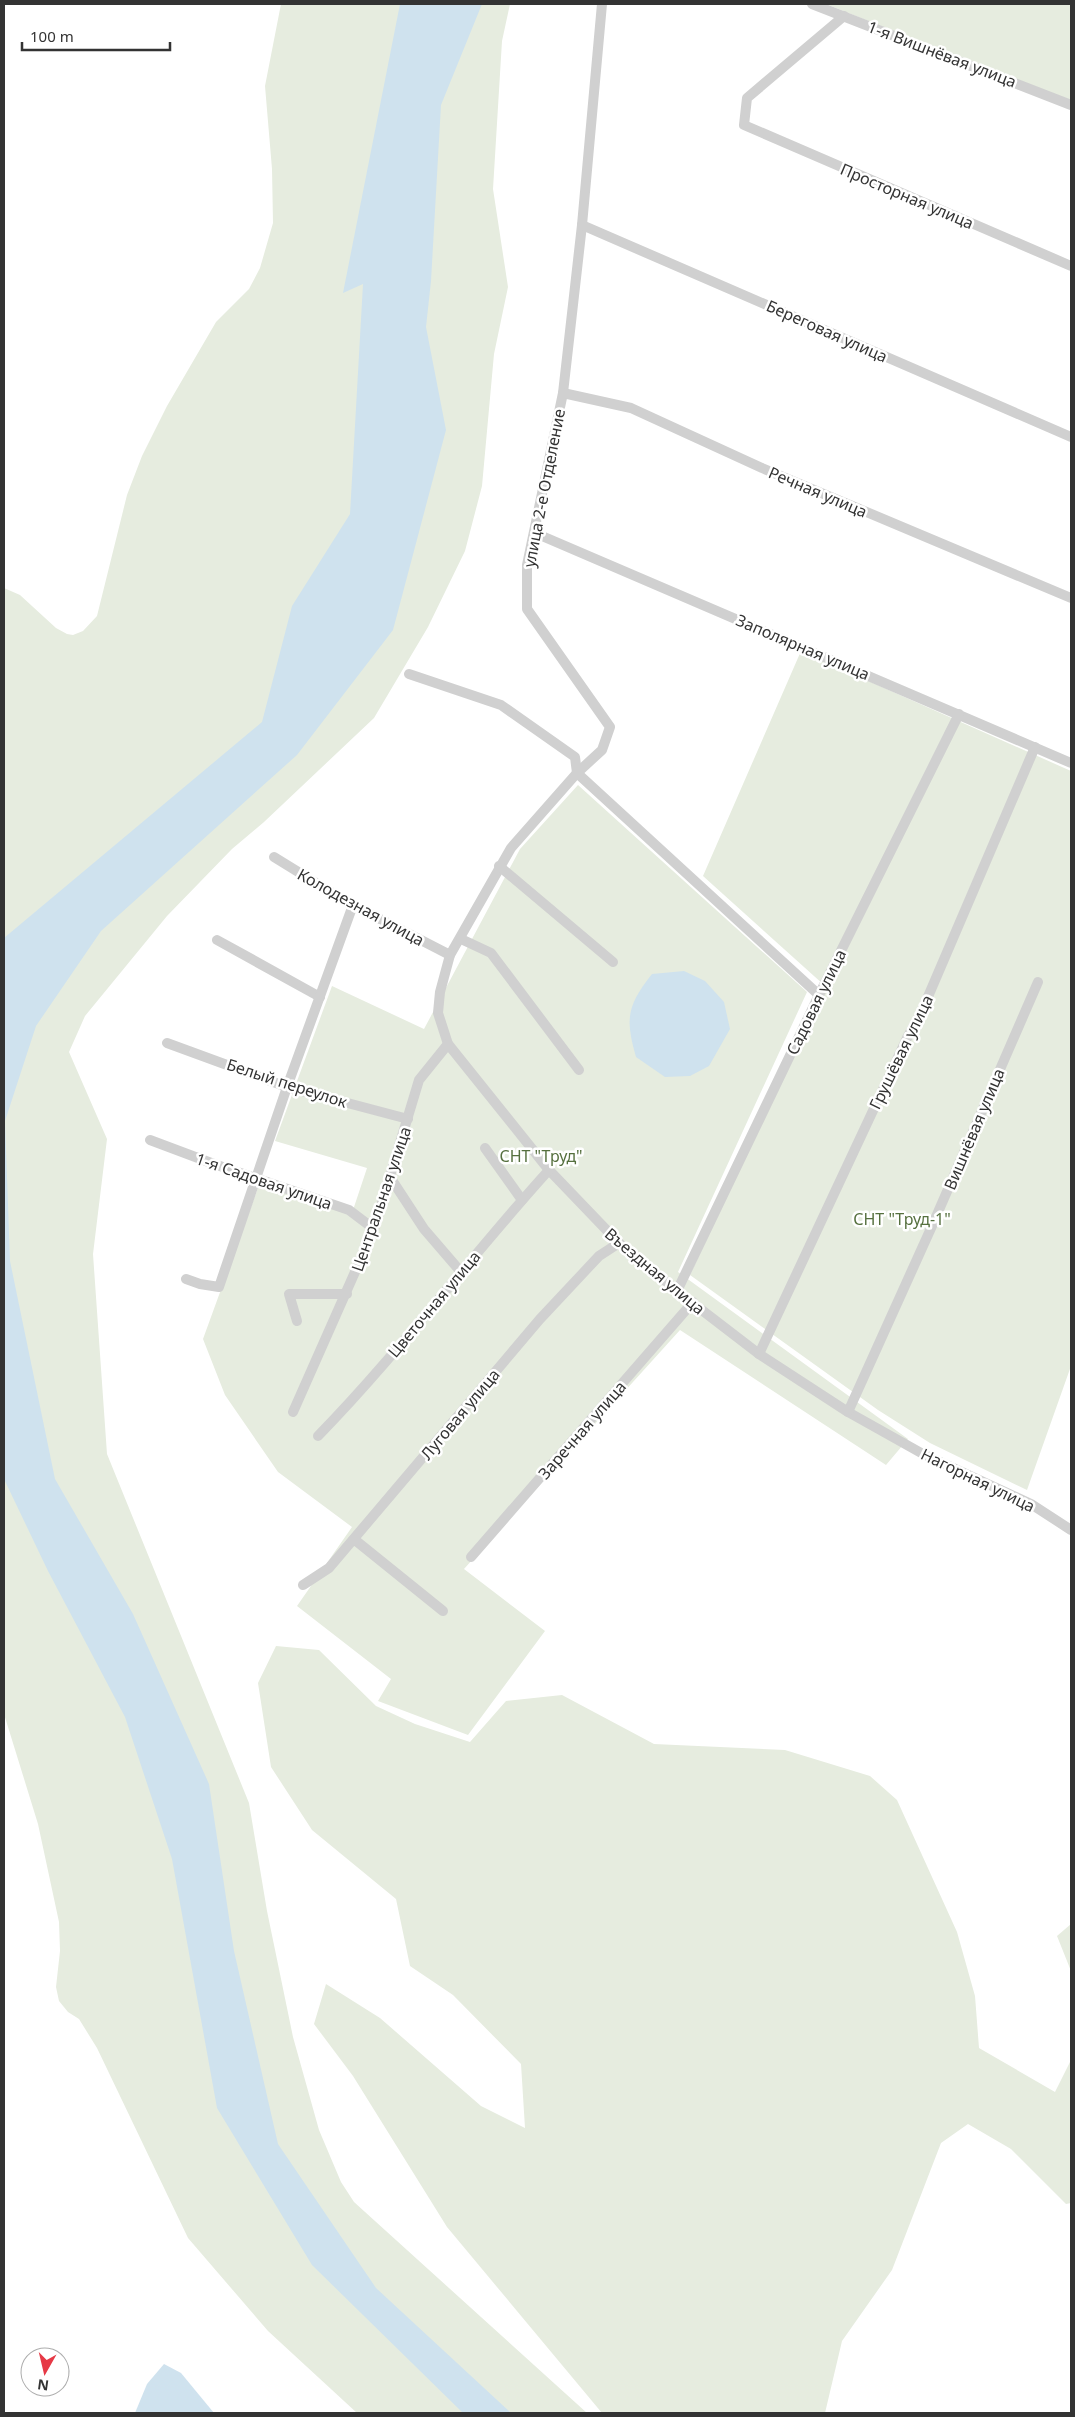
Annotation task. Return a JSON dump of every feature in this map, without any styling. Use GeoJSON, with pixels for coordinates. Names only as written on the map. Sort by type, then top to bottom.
{"type":"FeatureCollection","features":[{"type":"Feature","properties":{"kind":"street","name":"улица 2-е Отделение"},"geometry":{"type":"LineString","coordinates":[[450,955],[461,939],[499,866],[511,848],[577,773],[602,750],[610,727],[527,608],[527,565],[563,393],[582,225],[602,4]]}},
{"type":"Feature","properties":{"kind":"street","name":"1-я Вишнёвая улица"},"geometry":{"type":"LineString","coordinates":[[812,4],[1071,104]]}},
{"type":"Feature","properties":{"kind":"street","name":"Просторная улица"},"geometry":{"type":"LineString","coordinates":[[844,16],[746,98],[744,126],[1071,266]]}},
{"type":"Feature","properties":{"kind":"street","name":"Береговая улица"},"geometry":{"type":"LineString","coordinates":[[582,225],[1071,437]]}},
{"type":"Feature","properties":{"kind":"street","name":"Речная улица"},"geometry":{"type":"LineString","coordinates":[[563,393],[630,408],[771,472],[1071,598]]}},
{"type":"Feature","properties":{"kind":"street","name":"Заполярная улица"},"geometry":{"type":"LineString","coordinates":[[535,533],[1071,763]]}},
{"type":"Feature","properties":{"kind":"street"},"geometry":{"type":"LineString","coordinates":[[409,674],[501,705],[575,757],[577,773],[819,995]]}},
{"type":"Feature","properties":{"kind":"street","name":"Садовая улица"},"geometry":{"type":"LineString","coordinates":[[677,1291],[819,995],[959,714]]}},
{"type":"Feature","properties":{"kind":"street","name":"Грушёвая улица"},"geometry":{"type":"LineString","coordinates":[[759,1354],[907,1038],[921,1013],[1035,747]]}},
{"type":"Feature","properties":{"kind":"street","name":"Колодезная улица"},"geometry":{"type":"LineString","coordinates":[[274,857],[353,905],[450,955]]}},
{"type":"Feature","properties":{"kind":"street"},"geometry":{"type":"LineString","coordinates":[[499,866],[613,962]]}},
{"type":"Feature","properties":{"kind":"street"},"geometry":{"type":"LineString","coordinates":[[186,1279],[200,1284],[219,1287],[287,1087],[353,905]]}},
{"type":"Feature","properties":{"kind":"street"},"geometry":{"type":"LineString","coordinates":[[461,939],[491,953],[579,1070]]}},
{"type":"Feature","properties":{"kind":"street"},"geometry":{"type":"LineString","coordinates":[[217,940],[320,997]]}},
{"type":"Feature","properties":{"kind":"street","name":"Въездная улица"},"geometry":{"type":"LineString","coordinates":[[450,955],[440,992],[438,1013],[448,1044],[548,1170],[619,1244],[677,1291],[759,1354],[848,1412],[884,1432]]}},
{"type":"Feature","properties":{"kind":"street","name":"Вишнёвая улица"},"geometry":{"type":"LineString","coordinates":[[848,1412],[932,1226],[1038,982]]}},
{"type":"Feature","properties":{"kind":"street","name":"Белый переулок"},"geometry":{"type":"LineString","coordinates":[[167,1043],[287,1087],[408,1119]]}},
{"type":"Feature","properties":{"kind":"street","name":"Центральная улица"},"geometry":{"type":"LineString","coordinates":[[293,1412],[347,1294],[374,1229],[419,1080],[448,1044]]}},
{"type":"Feature","properties":{"kind":"street","name":"1-я Садовая улица"},"geometry":{"type":"LineString","coordinates":[[150,1140],[349,1210],[374,1229]]}},
{"type":"Feature","properties":{"kind":"street"},"geometry":{"type":"LineString","coordinates":[[485,1148],[522,1200]]}},
{"type":"Feature","properties":{"kind":"street","name":"Цветочная улица"},"geometry":{"type":"LineString","coordinates":[[318,1436],[360,1393],[548,1170]]}},
{"type":"Feature","properties":{"kind":"street"},"geometry":{"type":"LineString","coordinates":[[390,1177],[424,1229],[461,1272]]}},
{"type":"Feature","properties":{"kind":"street","name":"Луговая улица"},"geometry":{"type":"LineString","coordinates":[[303,1585],[330,1568],[356,1540],[540,1319],[600,1256],[619,1244]]}},
{"type":"Feature","properties":{"kind":"street"},"geometry":{"type":"LineString","coordinates":[[297,1321],[289,1294],[347,1294]]}},
{"type":"Feature","properties":{"kind":"street","name":"Заречная улица"},"geometry":{"type":"LineString","coordinates":[[471,1557],[693,1302]]}},
{"type":"Feature","properties":{"kind":"street","name":"Нагорная улица"},"geometry":{"type":"LineString","coordinates":[[884,1432],[923,1454],[1031,1504],[1071,1530]]}},
{"type":"Feature","properties":{"kind":"street"},"geometry":{"type":"LineString","coordinates":[[356,1540],[443,1611]]}},
{"type":"Feature","properties":{"kind":"green space"},"geometry":{"type":"Polygon","coordinates":[[[281,4],[510,4],[502,41],[493,189],[508,287],[494,354],[482,486],[465,551],[428,627],[374,718],[264,822],[232,849],[167,916],[85,1016],[69,1052],[107,1139],[93,1254],[107,1454],[249,1803],[267,1911],[293,2037],[319,2130],[341,2182],[354,2202],[587,2413],[357,2413],[268,2331],[188,2238],[97,2048],[79,2019],[68,2012],[59,2001],[56,1987],[60,1951],[59,1922],[38,1824],[4,1714],[4,588],[20,595],[56,628],[67,634],[73,635],[83,631],[97,616],[127,495],[142,456],[167,406],[216,322],[249,289],[260,268],[273,223],[272,169],[265,86],[281,4]]]}},
{"type":"Feature","properties":{"kind":"green space"},"geometry":{"type":"Polygon","coordinates":[[[826,4],[1071,4],[1071,102],[826,4]]]}},
{"type":"Feature","properties":{"kind":"green space","name":"СНТ \"Труд-1\""},"geometry":{"type":"Polygon","coordinates":[[[801,651],[1071,771],[1071,1366],[1027,1490],[930,1443],[878,1410],[690,1275],[824,985],[703,876],[801,651]]]}},
{"type":"Feature","properties":{"kind":"green space","name":"СНТ \"Труд\""},"geometry":{"type":"Polygon","coordinates":[[[578,785],[807,992],[678,1272],[908,1439],[886,1465],[680,1330],[464,1569],[545,1631],[468,1735],[378,1701],[391,1679],[297,1606],[352,1527],[278,1472],[225,1395],[203,1339],[259,1185],[352,1213],[367,1168],[275,1141],[332,986],[424,1029],[520,849],[578,785]]]}},
{"type":"Feature","properties":{"kind":"green space"},"geometry":{"type":"Polygon","coordinates":[[[276,1646],[319,1650],[376,1706],[415,1724],[470,1742],[506,1701],[562,1695],[654,1744],[785,1750],[870,1776],[897,1800],[957,1932],[975,1996],[979,2048],[1055,2092],[1071,2060],[1071,2203],[1066,2204],[1011,2149],[968,2124],[941,2143],[892,2270],[842,2341],[825,2413],[602,2413],[447,2227],[353,2076],[314,2024],[326,1984],[380,2018],[481,2106],[525,2128],[521,2064],[453,1995],[410,1966],[396,1899],[312,1830],[271,1767],[258,1683],[276,1646]]]}},
{"type":"Feature","properties":{"kind":"green space"},"geometry":{"type":"Polygon","coordinates":[[[1071,1924],[1071,1971],[1057,1936],[1071,1924]]]}},
{"type":"Feature","properties":{"kind":"water"},"geometry":{"type":"Polygon","coordinates":[[[400,4],[482,4],[441,105],[431,281],[426,327],[446,430],[393,630],[297,755],[101,931],[36,1026],[5,1121],[10,1261],[55,1479],[133,1614],[209,1784],[234,1951],[278,2144],[376,2288],[511,2413],[463,2413],[312,2265],[217,2108],[172,1859],[125,1717],[48,1571],[4,1479],[4,938],[262,722],[292,606],[350,514],[363,284],[343,293],[400,4]]]}},
{"type":"Feature","properties":{"kind":"water"},"geometry":{"type":"Polygon","coordinates":[[[684,971],[705,981],[724,1002],[730,1029],[709,1066],[690,1076],[665,1077],[636,1057],[630,1032],[630,1013],[637,995],[652,974],[684,971]]]}},
{"type":"Feature","properties":{"kind":"water"},"geometry":{"type":"Polygon","coordinates":[[[164,2364],[181,2373],[214,2413],[135,2413],[147,2384],[164,2364]]]}}]}
